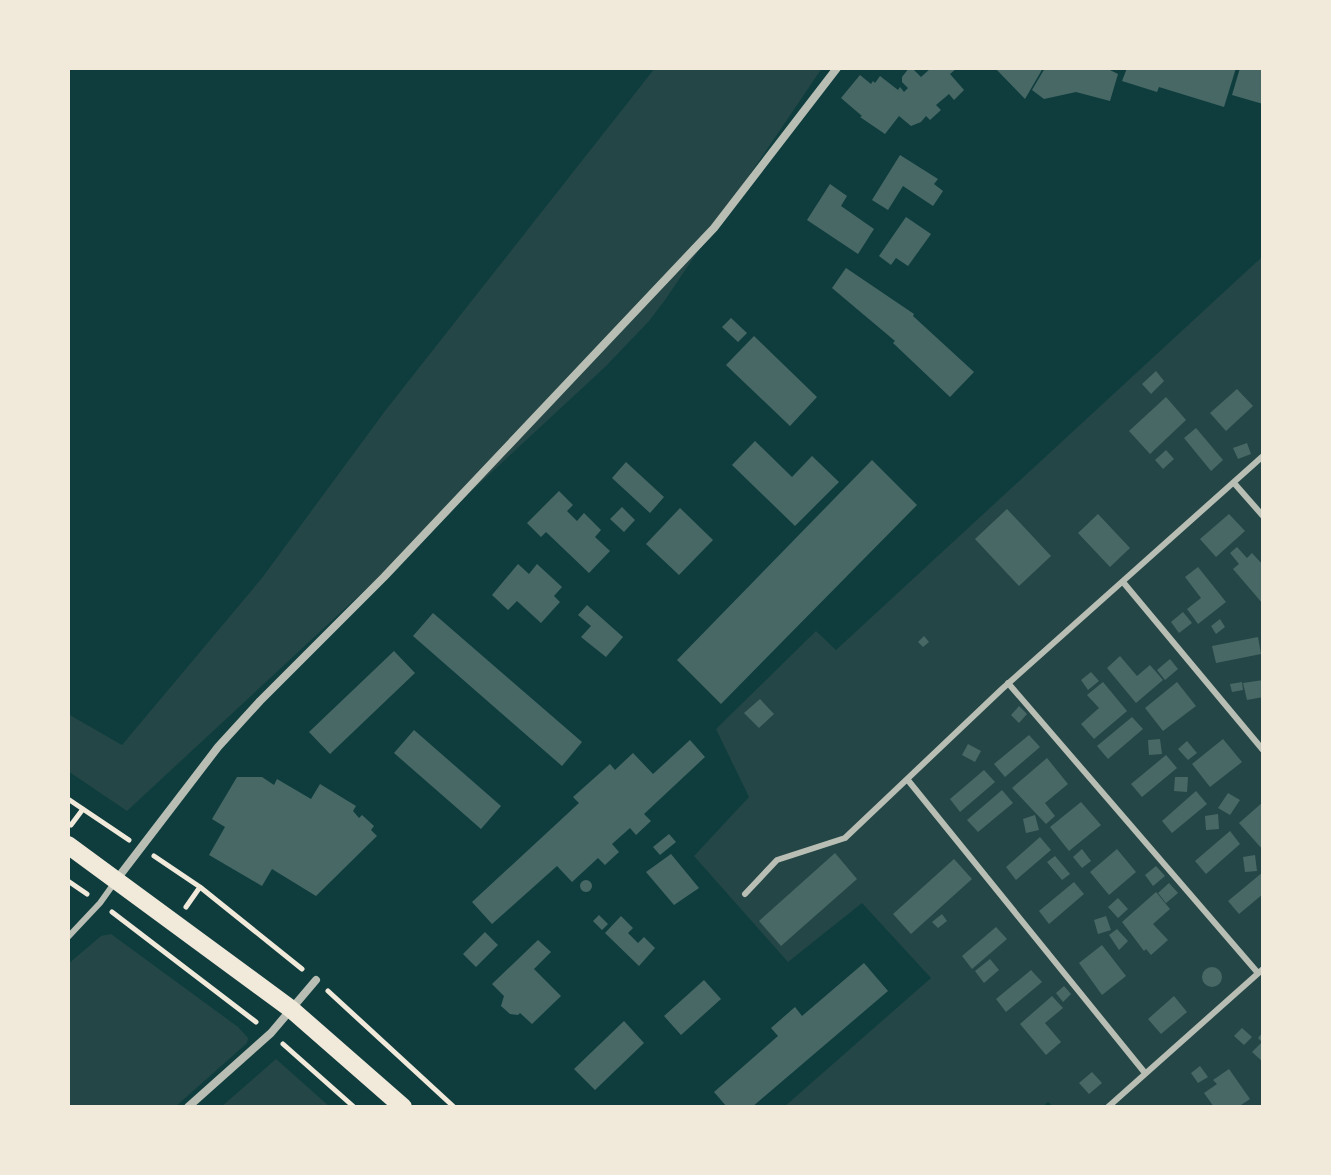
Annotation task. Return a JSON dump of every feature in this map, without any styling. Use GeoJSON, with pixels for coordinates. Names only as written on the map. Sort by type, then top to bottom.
{"type":"FeatureCollection","features":[{"type":"Feature","properties":{"kind":"main road"},"geometry":{"type":"LineString","coordinates":[[68,845],[291,1009],[403,1107]]}},
{"type":"Feature","properties":{"kind":"street"},"geometry":{"type":"LineString","coordinates":[[117,879],[218,747],[260,701],[384,577],[714,228],[837,68]]}},
{"type":"Feature","properties":{"kind":"street"},"geometry":{"type":"LineString","coordinates":[[188,1107],[271,1033],[316,980]]}},
{"type":"Feature","properties":{"kind":"lane"},"geometry":{"type":"LineString","coordinates":[[745,894],[777,860],[845,838],[1008,683],[1263,456]]}},
{"type":"Feature","properties":{"kind":"lane"},"geometry":{"type":"LineString","coordinates":[[1234,483],[1263,516]]}},
{"type":"Feature","properties":{"kind":"lane"},"geometry":{"type":"LineString","coordinates":[[1123,582],[1263,750]]}},
{"type":"Feature","properties":{"kind":"lane"},"geometry":{"type":"LineString","coordinates":[[1008,683],[1261,971],[1108,1107]]}},
{"type":"Feature","properties":{"kind":"lane"},"geometry":{"type":"LineString","coordinates":[[907,779],[1145,1073]]}},
{"type":"Feature","properties":{"kind":"lane"},"geometry":{"type":"LineString","coordinates":[[68,937],[100,903],[117,879]]}},
{"type":"Feature","properties":{"kind":"path"},"geometry":{"type":"LineString","coordinates":[[68,799],[140,846]]}},
{"type":"Feature","properties":{"kind":"path"},"geometry":{"type":"LineString","coordinates":[[68,829],[83,809]]}},
{"type":"Feature","properties":{"kind":"path"},"geometry":{"type":"LineString","coordinates":[[100,903],[271,1033],[354,1107]]}},
{"type":"Feature","properties":{"kind":"shaded area"},"geometry":{"type":"Polygon","coordinates":[[[655,68],[822,68],[665,300],[606,366],[127,811],[68,771],[68,714],[122,745],[262,578],[385,411],[655,68]]]}},
{"type":"Feature","properties":{"kind":"shaded area"},"geometry":{"type":"Polygon","coordinates":[[[1263,256],[1263,1107],[1054,1107],[1048,1102],[1042,1107],[784,1107],[931,978],[862,903],[788,962],[694,856],[749,797],[716,729],[816,631],[836,650],[1263,256]]]}},
{"type":"Feature","properties":{"kind":"shaded area"},"geometry":{"type":"Polygon","coordinates":[[[111,934],[238,1027],[248,1038],[247,1043],[175,1107],[68,1107],[68,964],[101,936],[111,934]]]}},
{"type":"Feature","properties":{"kind":"shaded area"},"geometry":{"type":"Polygon","coordinates":[[[276,1059],[330,1107],[221,1107],[276,1059]]]}},
{"type":"Feature","properties":{"kind":"building"},"geometry":{"type":"Polygon","coordinates":[[[909,68],[921,77],[931,68],[957,68],[950,74],[964,90],[954,100],[949,94],[936,105],[941,110],[930,120],[926,116],[911,126],[899,116],[885,134],[860,117],[841,98],[860,75],[871,84],[880,76],[904,92],[908,88],[902,77],[909,68]]]}},
{"type":"Feature","properties":{"kind":"building"},"geometry":{"type":"Polygon","coordinates":[[[995,68],[1043,68],[1025,99],[995,68]]]}},
{"type":"Feature","properties":{"kind":"building"},"geometry":{"type":"Polygon","coordinates":[[[1045,68],[1106,68],[1118,74],[1110,101],[1076,92],[1044,99],[1032,90],[1045,68]]]}},
{"type":"Feature","properties":{"kind":"building"},"geometry":{"type":"Polygon","coordinates":[[[1127,68],[1236,68],[1224,107],[1159,87],[1157,92],[1122,81],[1127,68]]]}},
{"type":"Feature","properties":{"kind":"building"},"geometry":{"type":"Polygon","coordinates":[[[1240,68],[1263,68],[1263,104],[1232,95],[1240,68]]]}},
{"type":"Feature","properties":{"kind":"building"},"geometry":{"type":"Polygon","coordinates":[[[900,155],[938,179],[934,184],[943,191],[933,206],[903,186],[888,210],[872,200],[900,155]]]}},
{"type":"Feature","properties":{"kind":"building"},"geometry":{"type":"Polygon","coordinates":[[[830,184],[847,196],[841,206],[874,229],[858,254],[807,220],[830,184]]]}},
{"type":"Feature","properties":{"kind":"building"},"geometry":{"type":"Polygon","coordinates":[[[906,217],[931,234],[908,266],[896,258],[891,265],[879,256],[906,217]]]}},
{"type":"Feature","properties":{"kind":"building"},"geometry":{"type":"Polygon","coordinates":[[[846,268],[914,314],[974,372],[950,397],[893,343],[895,341],[832,288],[846,268]]]}},
{"type":"Feature","properties":{"kind":"building"},"geometry":{"type":"Polygon","coordinates":[[[731,318],[747,333],[738,342],[722,327],[731,318]]]}},
{"type":"Feature","properties":{"kind":"building"},"geometry":{"type":"Polygon","coordinates":[[[754,336],[817,397],[790,426],[726,365],[754,336]]]}},
{"type":"Feature","properties":{"kind":"building"},"geometry":{"type":"Polygon","coordinates":[[[1156,371],[1164,381],[1151,394],[1142,384],[1156,371]]]}},
{"type":"Feature","properties":{"kind":"building"},"geometry":{"type":"Polygon","coordinates":[[[1237,389],[1253,406],[1226,431],[1210,413],[1237,389]]]}},
{"type":"Feature","properties":{"kind":"building"},"geometry":{"type":"Polygon","coordinates":[[[1166,397],[1186,420],[1150,454],[1129,431],[1166,397]]]}},
{"type":"Feature","properties":{"kind":"building"},"geometry":{"type":"Polygon","coordinates":[[[1196,428],[1223,460],[1211,471],[1184,438],[1196,428]]]}},
{"type":"Feature","properties":{"kind":"building"},"geometry":{"type":"Polygon","coordinates":[[[755,441],[792,477],[812,456],[839,482],[795,526],[732,465],[755,441]]]}},
{"type":"Feature","properties":{"kind":"building"},"geometry":{"type":"Polygon","coordinates":[[[1247,443],[1251,454],[1238,459],[1233,448],[1247,443]]]}},
{"type":"Feature","properties":{"kind":"building"},"geometry":{"type":"Polygon","coordinates":[[[1166,450],[1174,459],[1163,469],[1155,460],[1166,450]]]}},
{"type":"Feature","properties":{"kind":"building"},"geometry":{"type":"Polygon","coordinates":[[[872,460],[917,505],[721,704],[677,660],[872,460]]]}},
{"type":"Feature","properties":{"kind":"building"},"geometry":{"type":"Polygon","coordinates":[[[626,462],[664,497],[650,513],[612,478],[626,462]]]}},
{"type":"Feature","properties":{"kind":"building"},"geometry":{"type":"Polygon","coordinates":[[[559,491],[573,505],[567,511],[577,521],[584,513],[601,530],[595,537],[610,551],[589,573],[546,532],[541,537],[527,523],[559,491]]]}},
{"type":"Feature","properties":{"kind":"building"},"geometry":{"type":"Polygon","coordinates":[[[622,507],[635,520],[624,532],[610,519],[622,507]]]}},
{"type":"Feature","properties":{"kind":"building"},"geometry":{"type":"Polygon","coordinates":[[[680,508],[713,540],[679,575],[646,544],[680,508]]]}},
{"type":"Feature","properties":{"kind":"building"},"geometry":{"type":"Polygon","coordinates":[[[1007,509],[1051,556],[1019,586],[975,539],[1007,509]]]}},
{"type":"Feature","properties":{"kind":"building"},"geometry":{"type":"Polygon","coordinates":[[[1098,514],[1130,548],[1110,567],[1078,533],[1098,514]]]}},
{"type":"Feature","properties":{"kind":"building"},"geometry":{"type":"Polygon","coordinates":[[[1229,514],[1245,531],[1216,557],[1200,539],[1229,514]]]}},
{"type":"Feature","properties":{"kind":"building"},"geometry":{"type":"Polygon","coordinates":[[[1237,547],[1247,558],[1252,553],[1263,565],[1263,604],[1233,569],[1239,564],[1230,553],[1237,547]]]}},
{"type":"Feature","properties":{"kind":"building"},"geometry":{"type":"Polygon","coordinates":[[[518,564],[529,574],[537,564],[562,587],[554,596],[560,602],[541,623],[517,601],[508,610],[492,595],[518,564]]]}},
{"type":"Feature","properties":{"kind":"building"},"geometry":{"type":"Polygon","coordinates":[[[1198,567],[1226,602],[1198,624],[1187,609],[1201,598],[1185,577],[1198,567]]]}},
{"type":"Feature","properties":{"kind":"building"},"geometry":{"type":"Polygon","coordinates":[[[587,605],[623,637],[606,657],[581,637],[591,626],[578,615],[587,605]]]}},
{"type":"Feature","properties":{"kind":"building"},"geometry":{"type":"Polygon","coordinates":[[[1183,612],[1192,623],[1179,633],[1171,622],[1183,612]]]}},
{"type":"Feature","properties":{"kind":"building"},"geometry":{"type":"Polygon","coordinates":[[[433,613],[582,742],[562,766],[413,636],[433,613]]]}},
{"type":"Feature","properties":{"kind":"building"},"geometry":{"type":"Polygon","coordinates":[[[1220,619],[1225,627],[1216,634],[1211,626],[1220,619]]]}},
{"type":"Feature","properties":{"kind":"building"},"geometry":{"type":"Polygon","coordinates":[[[924,636],[929,642],[923,647],[918,642],[924,636]]]}},
{"type":"Feature","properties":{"kind":"building"},"geometry":{"type":"Polygon","coordinates":[[[1258,637],[1261,654],[1216,663],[1212,646],[1258,637]]]}},
{"type":"Feature","properties":{"kind":"building"},"geometry":{"type":"Polygon","coordinates":[[[394,651],[415,673],[330,754],[309,732],[394,651]]]}},
{"type":"Feature","properties":{"kind":"building"},"geometry":{"type":"Polygon","coordinates":[[[1120,656],[1137,676],[1150,665],[1163,680],[1136,703],[1107,668],[1120,656]]]}},
{"type":"Feature","properties":{"kind":"building"},"geometry":{"type":"Polygon","coordinates":[[[1170,659],[1178,669],[1165,680],[1157,670],[1170,659]]]}},
{"type":"Feature","properties":{"kind":"building"},"geometry":{"type":"Polygon","coordinates":[[[1091,672],[1099,681],[1088,690],[1081,680],[1091,672]]]}},
{"type":"Feature","properties":{"kind":"building"},"geometry":{"type":"Polygon","coordinates":[[[1263,680],[1263,697],[1247,700],[1243,683],[1263,680]]]}},
{"type":"Feature","properties":{"kind":"building"},"geometry":{"type":"Polygon","coordinates":[[[1103,682],[1127,711],[1094,739],[1081,724],[1099,708],[1087,695],[1103,682]]]}},
{"type":"Feature","properties":{"kind":"building"},"geometry":{"type":"Polygon","coordinates":[[[1177,682],[1196,706],[1163,731],[1145,708],[1177,682]]]}},
{"type":"Feature","properties":{"kind":"building"},"geometry":{"type":"Polygon","coordinates":[[[1242,682],[1243,690],[1232,692],[1230,684],[1242,682]]]}},
{"type":"Feature","properties":{"kind":"building"},"geometry":{"type":"Polygon","coordinates":[[[760,699],[774,714],[759,728],[744,713],[760,699]]]}},
{"type":"Feature","properties":{"kind":"building"},"geometry":{"type":"Polygon","coordinates":[[[1019,706],[1027,714],[1019,723],[1011,715],[1019,706]]]}},
{"type":"Feature","properties":{"kind":"building"},"geometry":{"type":"Polygon","coordinates":[[[1132,717],[1143,729],[1108,759],[1097,746],[1132,717]]]}},
{"type":"Feature","properties":{"kind":"building"},"geometry":{"type":"Polygon","coordinates":[[[414,730],[501,806],[481,829],[394,753],[414,730]]]}},
{"type":"Feature","properties":{"kind":"building"},"geometry":{"type":"Polygon","coordinates":[[[1029,735],[1040,747],[1005,777],[994,764],[1029,735]]]}},
{"type":"Feature","properties":{"kind":"building"},"geometry":{"type":"Polygon","coordinates":[[[1160,739],[1162,754],[1149,755],[1148,740],[1160,739]]]}},
{"type":"Feature","properties":{"kind":"building"},"geometry":{"type":"Polygon","coordinates":[[[1223,739],[1242,762],[1210,787],[1192,764],[1223,739]]]}},
{"type":"Feature","properties":{"kind":"building"},"geometry":{"type":"Polygon","coordinates":[[[690,740],[705,757],[644,814],[651,821],[636,835],[630,828],[612,844],[619,852],[605,865],[598,858],[572,882],[557,866],[492,924],[472,902],[579,803],[573,797],[610,764],[615,770],[633,753],[653,774],[690,740]]]}},
{"type":"Feature","properties":{"kind":"building"},"geometry":{"type":"Polygon","coordinates":[[[1187,741],[1197,753],[1188,760],[1178,749],[1187,741]]]}},
{"type":"Feature","properties":{"kind":"building"},"geometry":{"type":"Polygon","coordinates":[[[968,744],[981,751],[975,762],[962,755],[968,744]]]}},
{"type":"Feature","properties":{"kind":"building"},"geometry":{"type":"Polygon","coordinates":[[[1166,755],[1177,768],[1142,797],[1131,784],[1166,755]]]}},
{"type":"Feature","properties":{"kind":"building"},"geometry":{"type":"Polygon","coordinates":[[[1047,758],[1068,784],[1045,803],[1055,816],[1046,824],[1012,788],[1047,758]]]}},
{"type":"Feature","properties":{"kind":"building"},"geometry":{"type":"Polygon","coordinates":[[[984,770],[995,782],[960,812],[950,799],[984,770]]]}},
{"type":"Feature","properties":{"kind":"building"},"geometry":{"type":"Polygon","coordinates":[[[237,777],[262,777],[274,785],[277,779],[311,799],[320,784],[356,806],[353,811],[374,826],[371,830],[377,836],[316,896],[272,869],[262,886],[209,855],[225,827],[212,819],[237,777]]]}},
{"type":"Feature","properties":{"kind":"building"},"geometry":{"type":"Polygon","coordinates":[[[1175,777],[1188,777],[1187,792],[1174,791],[1175,777]]]}},
{"type":"Feature","properties":{"kind":"building"},"geometry":{"type":"Polygon","coordinates":[[[1002,790],[1013,803],[978,832],[967,820],[1002,790]]]}},
{"type":"Feature","properties":{"kind":"building"},"geometry":{"type":"Polygon","coordinates":[[[1196,791],[1207,804],[1172,833],[1162,821],[1196,791]]]}},
{"type":"Feature","properties":{"kind":"building"},"geometry":{"type":"Polygon","coordinates":[[[1228,793],[1240,800],[1230,815],[1218,808],[1228,793]]]}},
{"type":"Feature","properties":{"kind":"building"},"geometry":{"type":"Polygon","coordinates":[[[1081,802],[1101,825],[1069,851],[1050,827],[1081,802]]]}},
{"type":"Feature","properties":{"kind":"building"},"geometry":{"type":"Polygon","coordinates":[[[1263,802],[1263,850],[1239,823],[1263,802]]]}},
{"type":"Feature","properties":{"kind":"building"},"geometry":{"type":"Polygon","coordinates":[[[1218,814],[1219,829],[1206,830],[1205,816],[1218,814]]]}},
{"type":"Feature","properties":{"kind":"building"},"geometry":{"type":"Polygon","coordinates":[[[1035,815],[1039,830],[1026,833],[1023,819],[1035,815]]]}},
{"type":"Feature","properties":{"kind":"building"},"geometry":{"type":"Polygon","coordinates":[[[1230,831],[1240,844],[1206,874],[1195,861],[1230,831]]]}},
{"type":"Feature","properties":{"kind":"building"},"geometry":{"type":"Polygon","coordinates":[[[669,834],[676,842],[660,855],[653,847],[669,834]]]}},
{"type":"Feature","properties":{"kind":"building"},"geometry":{"type":"Polygon","coordinates":[[[1040,837],[1051,850],[1016,880],[1006,867],[1040,837]]]}},
{"type":"Feature","properties":{"kind":"building"},"geometry":{"type":"Polygon","coordinates":[[[1082,849],[1091,861],[1082,868],[1073,857],[1082,849]]]}},
{"type":"Feature","properties":{"kind":"building"},"geometry":{"type":"Polygon","coordinates":[[[1117,849],[1136,872],[1109,895],[1090,872],[1117,849]]]}},
{"type":"Feature","properties":{"kind":"building"},"geometry":{"type":"Polygon","coordinates":[[[835,853],[857,879],[781,946],[759,921],[835,853]]]}},
{"type":"Feature","properties":{"kind":"building"},"geometry":{"type":"Polygon","coordinates":[[[671,854],[699,888],[674,905],[646,872],[671,854]]]}},
{"type":"Feature","properties":{"kind":"building"},"geometry":{"type":"Polygon","coordinates":[[[1255,855],[1257,871],[1245,872],[1243,857],[1255,855]]]}},
{"type":"Feature","properties":{"kind":"building"},"geometry":{"type":"Polygon","coordinates":[[[1055,856],[1070,874],[1062,880],[1047,862],[1055,856]]]}},
{"type":"Feature","properties":{"kind":"building"},"geometry":{"type":"Polygon","coordinates":[[[954,859],[972,879],[911,934],[893,914],[954,859]]]}},
{"type":"Feature","properties":{"kind":"building"},"geometry":{"type":"Polygon","coordinates":[[[1156,866],[1165,876],[1153,886],[1145,875],[1156,866]]]}},
{"type":"Feature","properties":{"kind":"building"},"geometry":{"type":"Polygon","coordinates":[[[1263,872],[1263,894],[1239,914],[1228,901],[1263,872]]]}},
{"type":"Feature","properties":{"kind":"building"},"geometry":{"type":"Polygon","coordinates":[[[586,880],[592,886],[586,892],[580,886],[586,880]]]}},
{"type":"Feature","properties":{"kind":"building"},"geometry":{"type":"Polygon","coordinates":[[[1074,882],[1084,894],[1049,924],[1039,911],[1074,882]]]}},
{"type":"Feature","properties":{"kind":"building"},"geometry":{"type":"Polygon","coordinates":[[[1169,883],[1178,893],[1166,903],[1158,893],[1169,883]]]}},
{"type":"Feature","properties":{"kind":"building"},"geometry":{"type":"Polygon","coordinates":[[[1156,892],[1170,909],[1153,924],[1168,940],[1151,955],[1146,949],[1144,951],[1122,922],[1156,892]]]}},
{"type":"Feature","properties":{"kind":"building"},"geometry":{"type":"Polygon","coordinates":[[[1118,898],[1128,909],[1118,918],[1108,907],[1118,898]]]}},
{"type":"Feature","properties":{"kind":"building"},"geometry":{"type":"Polygon","coordinates":[[[942,914],[947,921],[938,928],[932,922],[942,914]]]}},
{"type":"Feature","properties":{"kind":"building"},"geometry":{"type":"Polygon","coordinates":[[[599,915],[608,924],[602,930],[593,921],[599,915]]]}},
{"type":"Feature","properties":{"kind":"building"},"geometry":{"type":"Polygon","coordinates":[[[621,916],[633,928],[628,933],[638,943],[644,937],[655,948],[639,966],[605,933],[621,916]]]}},
{"type":"Feature","properties":{"kind":"building"},"geometry":{"type":"Polygon","coordinates":[[[1106,916],[1111,930],[1098,934],[1094,920],[1106,916]]]}},
{"type":"Feature","properties":{"kind":"building"},"geometry":{"type":"Polygon","coordinates":[[[996,927],[1007,939],[972,969],[962,956],[996,927]]]}},
{"type":"Feature","properties":{"kind":"building"},"geometry":{"type":"Polygon","coordinates":[[[1117,929],[1128,941],[1119,950],[1109,935],[1117,929]]]}},
{"type":"Feature","properties":{"kind":"building"},"geometry":{"type":"Polygon","coordinates":[[[485,932],[498,945],[476,967],[463,954],[485,932]]]}},
{"type":"Feature","properties":{"kind":"building"},"geometry":{"type":"Polygon","coordinates":[[[538,940],[551,952],[534,969],[561,996],[532,1024],[520,1013],[510,1014],[501,1006],[504,996],[492,984],[538,940]]]}},
{"type":"Feature","properties":{"kind":"building"},"geometry":{"type":"Polygon","coordinates":[[[1102,945],[1126,976],[1102,995],[1079,963],[1102,945]]]}},
{"type":"Feature","properties":{"kind":"building"},"geometry":{"type":"Polygon","coordinates":[[[990,959],[999,970],[984,983],[975,971],[990,959]]]}},
{"type":"Feature","properties":{"kind":"building"},"geometry":{"type":"Polygon","coordinates":[[[864,963],[888,991],[752,1107],[727,1107],[714,1092],[778,1036],[771,1028],[795,1007],[802,1016],[864,963]]]}},
{"type":"Feature","properties":{"kind":"building"},"geometry":{"type":"Polygon","coordinates":[[[1208,967],[1216,967],[1222,977],[1216,987],[1208,987],[1202,981],[1202,973],[1208,967]]]}},
{"type":"Feature","properties":{"kind":"building"},"geometry":{"type":"Polygon","coordinates":[[[1031,970],[1042,982],[1006,1012],[996,999],[1031,970]]]}},
{"type":"Feature","properties":{"kind":"building"},"geometry":{"type":"Polygon","coordinates":[[[704,980],[721,999],[681,1035],[664,1016],[704,980]]]}},
{"type":"Feature","properties":{"kind":"building"},"geometry":{"type":"Polygon","coordinates":[[[1064,986],[1071,994],[1063,1002],[1056,993],[1064,986]]]}},
{"type":"Feature","properties":{"kind":"building"},"geometry":{"type":"Polygon","coordinates":[[[1052,996],[1063,1008],[1045,1023],[1061,1042],[1046,1055],[1020,1024],[1052,996]]]}},
{"type":"Feature","properties":{"kind":"building"},"geometry":{"type":"Polygon","coordinates":[[[1174,996],[1187,1012],[1161,1034],[1148,1019],[1174,996]]]}},
{"type":"Feature","properties":{"kind":"building"},"geometry":{"type":"Polygon","coordinates":[[[624,1021],[644,1043],[595,1090],[574,1069],[624,1021]]]}},
{"type":"Feature","properties":{"kind":"building"},"geometry":{"type":"Polygon","coordinates":[[[1242,1028],[1252,1037],[1244,1045],[1234,1036],[1242,1028]]]}},
{"type":"Feature","properties":{"kind":"building"},"geometry":{"type":"Polygon","coordinates":[[[1263,1032],[1263,1062],[1252,1052],[1262,1042],[1258,1038],[1263,1032]]]}},
{"type":"Feature","properties":{"kind":"building"},"geometry":{"type":"Polygon","coordinates":[[[1200,1066],[1208,1077],[1198,1083],[1191,1073],[1200,1066]]]}},
{"type":"Feature","properties":{"kind":"building"},"geometry":{"type":"Polygon","coordinates":[[[1229,1069],[1250,1099],[1238,1107],[1214,1107],[1204,1093],[1217,1084],[1213,1080],[1229,1069]]]}},
{"type":"Feature","properties":{"kind":"building"},"geometry":{"type":"Polygon","coordinates":[[[1092,1072],[1102,1083],[1089,1094],[1079,1083],[1092,1072]]]}}]}
